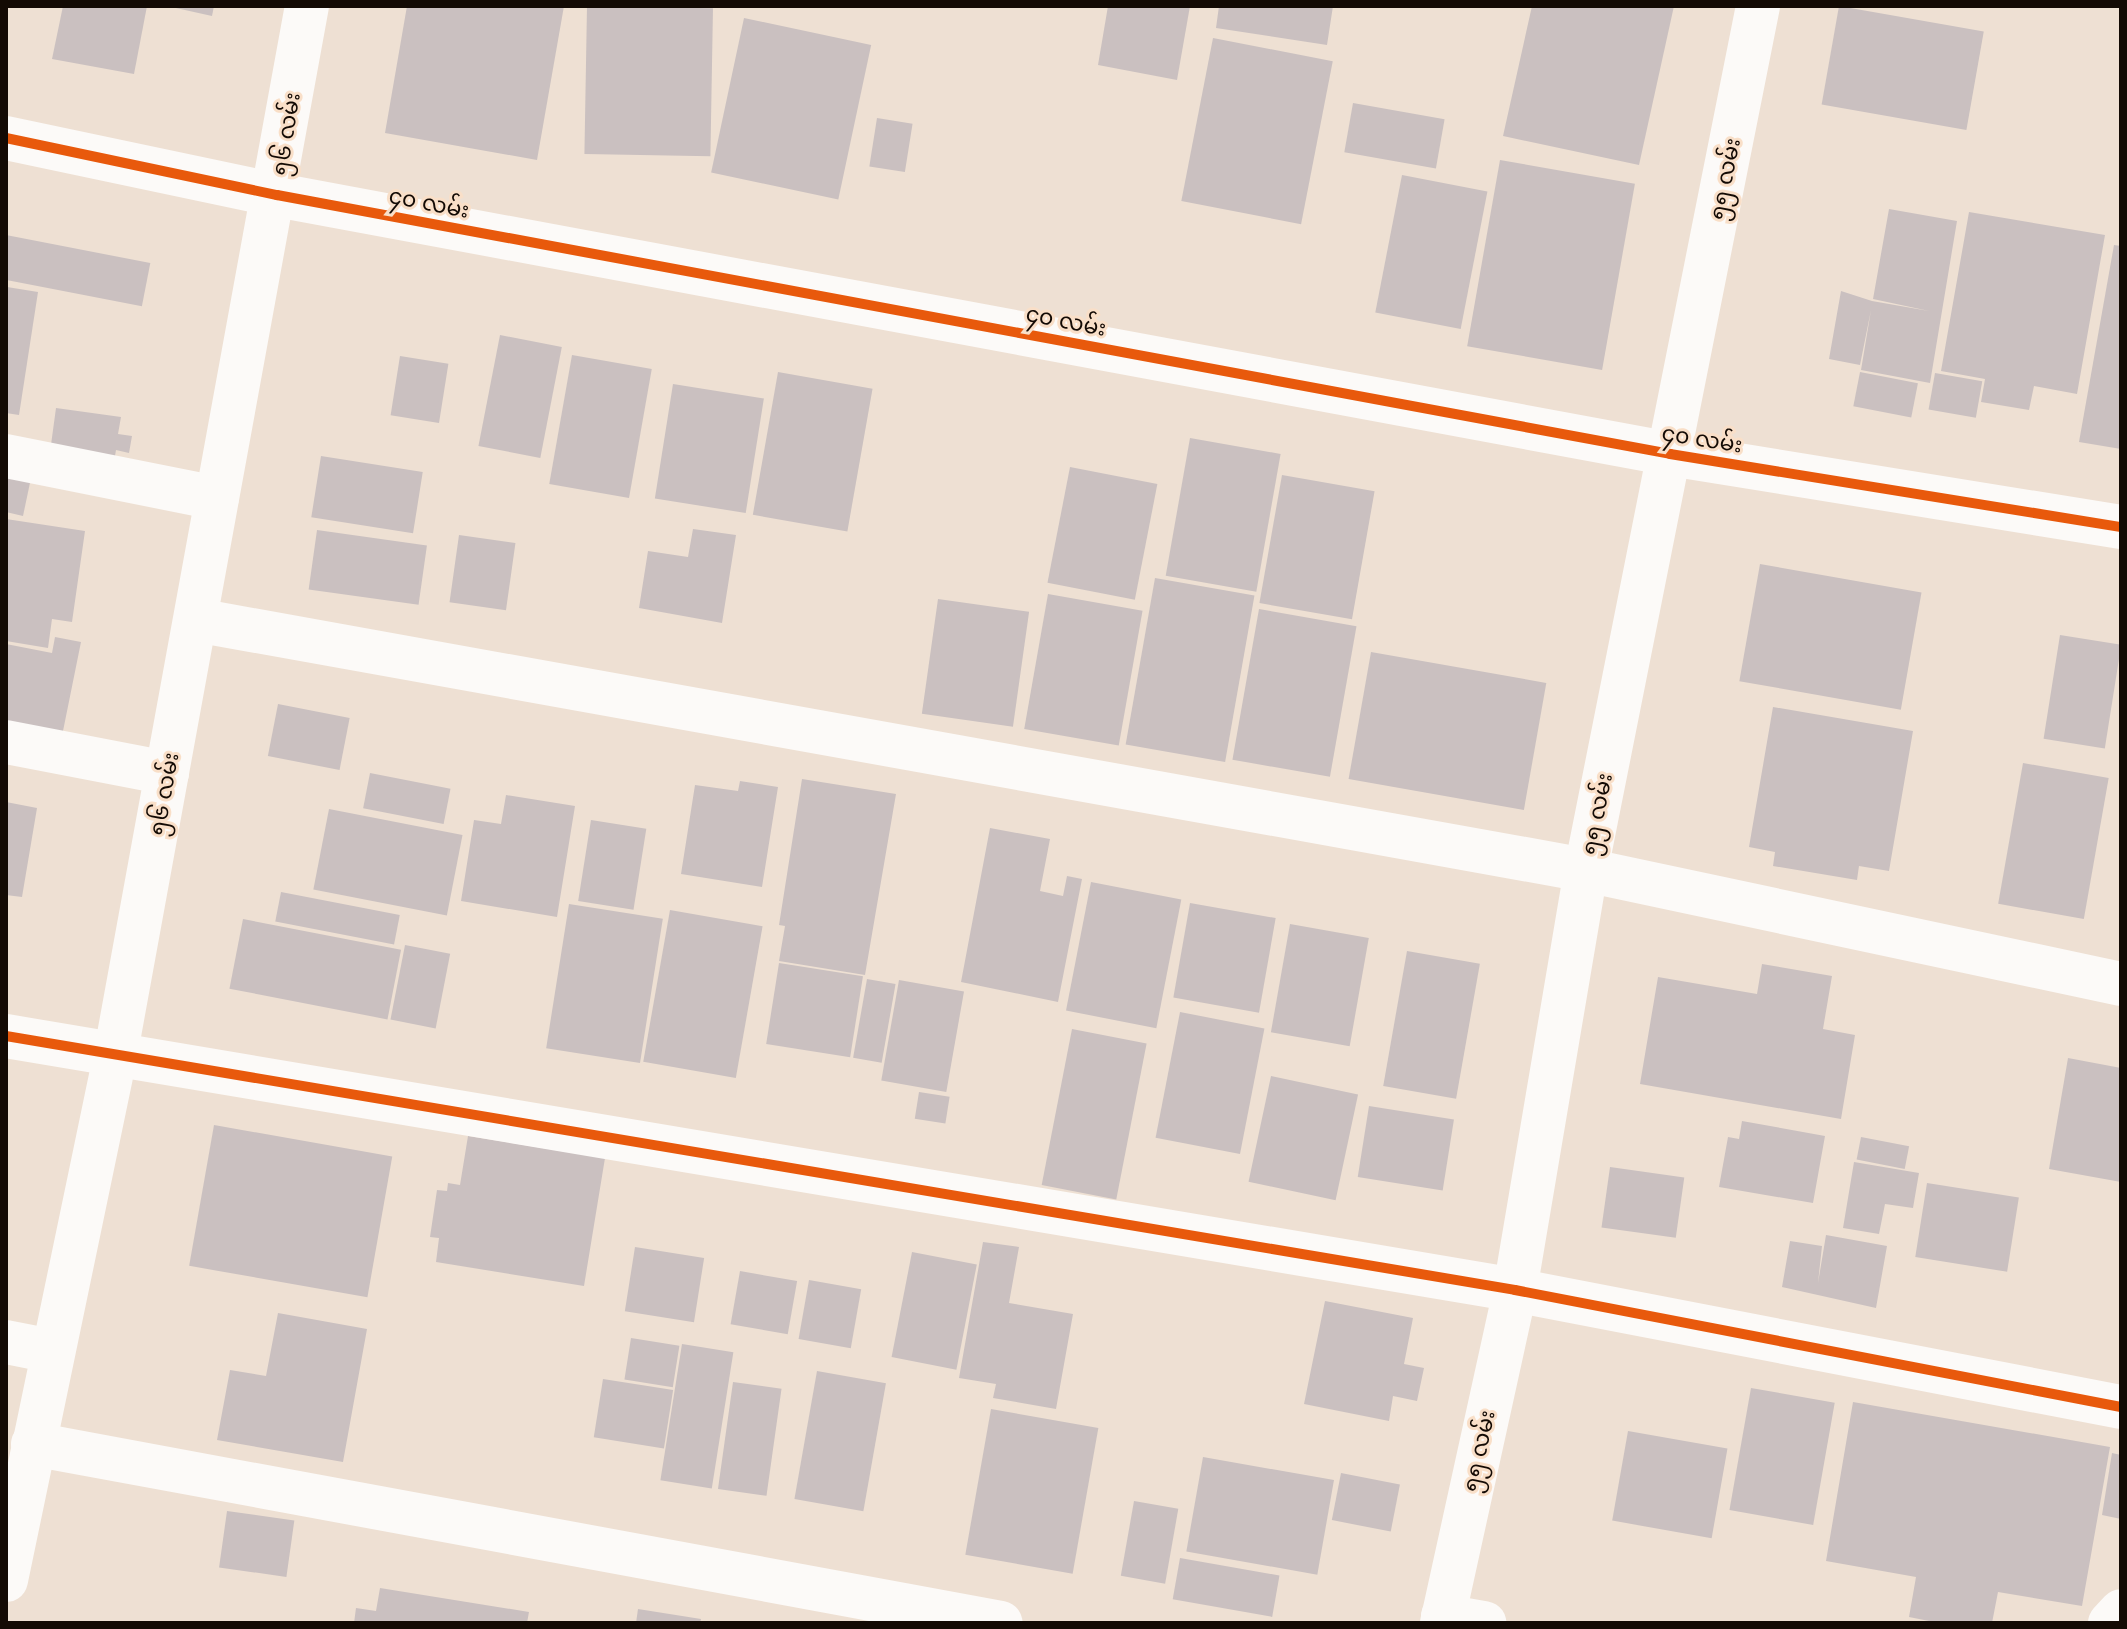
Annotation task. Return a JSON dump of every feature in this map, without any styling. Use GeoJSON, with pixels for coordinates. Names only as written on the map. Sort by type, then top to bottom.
{"type":"FeatureCollection","features":[{"type":"Feature","properties":{"kind":"street","name":"၅၆ လမ်း"},"geometry":{"type":"LineString","coordinates":[[6,1580],[115,1057],[217,498],[277,195],[307,6]]}},
{"type":"Feature","properties":{"kind":"street","name":"၅၅ လမ်း"},"geometry":{"type":"LineString","coordinates":[[1456,1621],[1586,870],[1758,6]]}},
{"type":"Feature","properties":{"kind":"street","name":"၄၀ လမ်း"},"geometry":{"type":"LineString","coordinates":[[6,138],[277,195],[1670,454],[2121,527]]}},
{"type":"Feature","properties":{"kind":"street"},"geometry":{"type":"LineString","coordinates":[[6,456],[217,498]]}},
{"type":"Feature","properties":{"kind":"street"},"geometry":{"type":"LineString","coordinates":[[196,620],[1586,870],[2121,984]]}},
{"type":"Feature","properties":{"kind":"street"},"geometry":{"type":"LineString","coordinates":[[6,742],[167,773]]}},
{"type":"Feature","properties":{"kind":"street"},"geometry":{"type":"LineString","coordinates":[[6,1036],[115,1057],[1515,1290],[2121,1407]]}},
{"type":"Feature","properties":{"kind":"street"},"geometry":{"type":"LineString","coordinates":[[6,1342],[52,1351]]}},
{"type":"Feature","properties":{"kind":"street"},"geometry":{"type":"LineString","coordinates":[[33,1444],[1001,1623]]}},
{"type":"Feature","properties":{"kind":"street"},"geometry":{"type":"LineString","coordinates":[[2110,1623],[2121,1611]]}},
{"type":"Feature","properties":{"kind":"building"},"geometry":{"type":"Polygon","coordinates":[[[63,6],[147,6],[134,74],[52,59],[63,6]]]}},
{"type":"Feature","properties":{"kind":"building"},"geometry":{"type":"Polygon","coordinates":[[[167,6],[214,6],[212,16],[167,6]]]}},
{"type":"Feature","properties":{"kind":"building"},"geometry":{"type":"Polygon","coordinates":[[[407,6],[564,6],[537,160],[385,133],[407,6]]]}},
{"type":"Feature","properties":{"kind":"building"},"geometry":{"type":"Polygon","coordinates":[[[587,6],[713,8],[710,156],[584,154],[587,6]]]}},
{"type":"Feature","properties":{"kind":"building"},"geometry":{"type":"Polygon","coordinates":[[[1108,6],[1190,6],[1177,80],[1098,65],[1108,6]]]}},
{"type":"Feature","properties":{"kind":"building"},"geometry":{"type":"Polygon","coordinates":[[[1219,6],[1333,6],[1327,45],[1216,28],[1219,6]]]}},
{"type":"Feature","properties":{"kind":"building"},"geometry":{"type":"Polygon","coordinates":[[[1532,6],[1674,6],[1639,165],[1503,136],[1532,6]]]}},
{"type":"Feature","properties":{"kind":"building"},"geometry":{"type":"Polygon","coordinates":[[[1839,6],[1984,32],[1966,130],[1822,104],[1839,6]]]}},
{"type":"Feature","properties":{"kind":"building"},"geometry":{"type":"Polygon","coordinates":[[[744,18],[871,45],[838,200],[711,173],[744,18]]]}},
{"type":"Feature","properties":{"kind":"building"},"geometry":{"type":"Polygon","coordinates":[[[1213,38],[1333,61],[1301,224],[1181,201],[1213,38]]]}},
{"type":"Feature","properties":{"kind":"building"},"geometry":{"type":"Polygon","coordinates":[[[1353,103],[1445,119],[1436,168],[1344,152],[1353,103]]]}},
{"type":"Feature","properties":{"kind":"building"},"geometry":{"type":"Polygon","coordinates":[[[877,118],[913,124],[905,172],[869,166],[877,118]]]}},
{"type":"Feature","properties":{"kind":"building"},"geometry":{"type":"Polygon","coordinates":[[[1500,160],[1635,184],[1602,370],[1467,346],[1500,160]]]}},
{"type":"Feature","properties":{"kind":"building"},"geometry":{"type":"Polygon","coordinates":[[[1402,175],[1487,192],[1461,329],[1375,312],[1402,175]]]}},
{"type":"Feature","properties":{"kind":"building"},"geometry":{"type":"Polygon","coordinates":[[[1889,209],[1957,221],[1930,383],[1861,370],[1871,310],[1860,365],[1829,359],[1841,291],[1872,301],[1929,311],[1873,299],[1889,209]]]}},
{"type":"Feature","properties":{"kind":"building"},"geometry":{"type":"Polygon","coordinates":[[[1969,212],[2105,235],[2077,394],[2034,386],[2029,410],[1981,402],[1985,379],[1941,371],[1969,212]]]}},
{"type":"Feature","properties":{"kind":"building"},"geometry":{"type":"Polygon","coordinates":[[[6,235],[150,263],[142,306],[6,280],[6,235]]]}},
{"type":"Feature","properties":{"kind":"building"},"geometry":{"type":"Polygon","coordinates":[[[2114,245],[2121,246],[2121,449],[2079,442],[2114,245]]]}},
{"type":"Feature","properties":{"kind":"building"},"geometry":{"type":"Polygon","coordinates":[[[7,287],[38,292],[19,415],[6,413],[7,287]]]}},
{"type":"Feature","properties":{"kind":"building"},"geometry":{"type":"Polygon","coordinates":[[[500,335],[562,347],[540,458],[478,446],[500,335]]]}},
{"type":"Feature","properties":{"kind":"building"},"geometry":{"type":"Polygon","coordinates":[[[572,355],[652,369],[629,498],[549,484],[572,355]]]}},
{"type":"Feature","properties":{"kind":"building"},"geometry":{"type":"Polygon","coordinates":[[[400,356],[448,364],[439,423],[391,415],[400,356]]]}},
{"type":"Feature","properties":{"kind":"building"},"geometry":{"type":"Polygon","coordinates":[[[778,372],[873,389],[847,531],[753,515],[778,372]]]}},
{"type":"Feature","properties":{"kind":"building"},"geometry":{"type":"Polygon","coordinates":[[[1860,372],[1918,383],[1911,418],[1853,406],[1860,372]]]}},
{"type":"Feature","properties":{"kind":"building"},"geometry":{"type":"Polygon","coordinates":[[[1935,373],[1982,381],[1976,418],[1929,409],[1935,373]]]}},
{"type":"Feature","properties":{"kind":"building"},"geometry":{"type":"Polygon","coordinates":[[[673,384],[764,398],[746,513],[655,499],[673,384]]]}},
{"type":"Feature","properties":{"kind":"building"},"geometry":{"type":"Polygon","coordinates":[[[56,408],[121,417],[118,434],[132,436],[129,453],[116,450],[114,462],[50,452],[56,408]]]}},
{"type":"Feature","properties":{"kind":"building"},"geometry":{"type":"Polygon","coordinates":[[[1190,438],[1281,454],[1256,592],[1166,576],[1190,438]]]}},
{"type":"Feature","properties":{"kind":"building"},"geometry":{"type":"Polygon","coordinates":[[[321,456],[423,472],[413,533],[311,517],[321,456]]]}},
{"type":"Feature","properties":{"kind":"building"},"geometry":{"type":"Polygon","coordinates":[[[1070,467],[1157,484],[1135,600],[1047,583],[1070,467]]]}},
{"type":"Feature","properties":{"kind":"building"},"geometry":{"type":"Polygon","coordinates":[[[6,473],[31,478],[23,516],[6,512],[6,473]]]}},
{"type":"Feature","properties":{"kind":"building"},"geometry":{"type":"Polygon","coordinates":[[[1282,475],[1375,491],[1352,619],[1259,603],[1282,475]]]}},
{"type":"Feature","properties":{"kind":"building"},"geometry":{"type":"Polygon","coordinates":[[[6,519],[85,531],[72,622],[52,619],[48,648],[6,641],[6,519]]]}},
{"type":"Feature","properties":{"kind":"building"},"geometry":{"type":"Polygon","coordinates":[[[693,529],[736,535],[722,623],[639,608],[648,551],[688,557],[693,529]]]}},
{"type":"Feature","properties":{"kind":"building"},"geometry":{"type":"Polygon","coordinates":[[[317,530],[427,545],[419,605],[309,589],[317,530]]]}},
{"type":"Feature","properties":{"kind":"building"},"geometry":{"type":"Polygon","coordinates":[[[459,535],[515,543],[506,610],[450,602],[459,535]]]}},
{"type":"Feature","properties":{"kind":"building"},"geometry":{"type":"Polygon","coordinates":[[[1760,564],[1922,592],[1901,710],[1739,681],[1760,564]]]}},
{"type":"Feature","properties":{"kind":"building"},"geometry":{"type":"Polygon","coordinates":[[[1155,578],[1254,596],[1225,762],[1126,744],[1155,578]]]}},
{"type":"Feature","properties":{"kind":"building"},"geometry":{"type":"Polygon","coordinates":[[[1048,594],[1143,611],[1119,746],[1024,729],[1048,594]]]}},
{"type":"Feature","properties":{"kind":"building"},"geometry":{"type":"Polygon","coordinates":[[[938,599],[1029,612],[1013,727],[922,714],[938,599]]]}},
{"type":"Feature","properties":{"kind":"building"},"geometry":{"type":"Polygon","coordinates":[[[1259,609],[1356,626],[1330,777],[1232,760],[1259,609]]]}},
{"type":"Feature","properties":{"kind":"building"},"geometry":{"type":"Polygon","coordinates":[[[2060,635],[2121,645],[2105,748],[2044,739],[2060,635]]]}},
{"type":"Feature","properties":{"kind":"building"},"geometry":{"type":"Polygon","coordinates":[[[55,637],[81,642],[62,736],[6,725],[6,644],[52,653],[55,637]]]}},
{"type":"Feature","properties":{"kind":"building"},"geometry":{"type":"Polygon","coordinates":[[[1371,652],[1546,683],[1524,810],[1349,779],[1371,652]]]}},
{"type":"Feature","properties":{"kind":"building"},"geometry":{"type":"Polygon","coordinates":[[[278,704],[350,718],[340,770],[268,756],[278,704]]]}},
{"type":"Feature","properties":{"kind":"building"},"geometry":{"type":"Polygon","coordinates":[[[1773,707],[1913,731],[1889,871],[1859,866],[1857,880],[1773,866],[1775,852],[1749,847],[1773,707]]]}},
{"type":"Feature","properties":{"kind":"building"},"geometry":{"type":"Polygon","coordinates":[[[2023,763],[2109,778],[2084,919],[1998,904],[2023,763]]]}},
{"type":"Feature","properties":{"kind":"building"},"geometry":{"type":"Polygon","coordinates":[[[370,773],[450,789],[444,824],[363,808],[370,773]]]}},
{"type":"Feature","properties":{"kind":"building"},"geometry":{"type":"Polygon","coordinates":[[[802,779],[896,794],[865,975],[779,961],[785,926],[779,925],[802,779]]]}},
{"type":"Feature","properties":{"kind":"building"},"geometry":{"type":"Polygon","coordinates":[[[740,781],[778,787],[762,887],[681,874],[695,785],[738,791],[740,781]]]}},
{"type":"Feature","properties":{"kind":"building"},"geometry":{"type":"Polygon","coordinates":[[[506,795],[575,806],[557,917],[461,901],[474,820],[501,824],[506,795]]]}},
{"type":"Feature","properties":{"kind":"building"},"geometry":{"type":"Polygon","coordinates":[[[6,802],[37,808],[22,897],[6,895],[6,802]]]}},
{"type":"Feature","properties":{"kind":"building"},"geometry":{"type":"Polygon","coordinates":[[[329,809],[463,835],[447,915],[313,889],[329,809]]]}},
{"type":"Feature","properties":{"kind":"building"},"geometry":{"type":"Polygon","coordinates":[[[591,820],[646,829],[633,910],[578,901],[591,820]]]}},
{"type":"Feature","properties":{"kind":"building"},"geometry":{"type":"Polygon","coordinates":[[[990,828],[1050,839],[1040,891],[1063,896],[1067,876],[1082,879],[1058,1002],[961,982],[990,828]]]}},
{"type":"Feature","properties":{"kind":"building"},"geometry":{"type":"Polygon","coordinates":[[[1091,882],[1181,900],[1156,1028],[1066,1011],[1091,882]]]}},
{"type":"Feature","properties":{"kind":"building"},"geometry":{"type":"Polygon","coordinates":[[[281,892],[400,915],[394,945],[275,921],[281,892]]]}},
{"type":"Feature","properties":{"kind":"building"},"geometry":{"type":"Polygon","coordinates":[[[1190,903],[1276,918],[1259,1013],[1173,998],[1190,903]]]}},
{"type":"Feature","properties":{"kind":"building"},"geometry":{"type":"Polygon","coordinates":[[[569,904],[663,919],[640,1063],[546,1048],[569,904]]]}},
{"type":"Feature","properties":{"kind":"building"},"geometry":{"type":"Polygon","coordinates":[[[670,910],[763,926],[736,1078],[643,1062],[670,910]]]}},
{"type":"Feature","properties":{"kind":"building"},"geometry":{"type":"Polygon","coordinates":[[[243,919],[401,950],[387,1019],[229,989],[243,919]]]}},
{"type":"Feature","properties":{"kind":"building"},"geometry":{"type":"Polygon","coordinates":[[[1290,924],[1369,938],[1350,1046],[1271,1032],[1290,924]]]}},
{"type":"Feature","properties":{"kind":"building"},"geometry":{"type":"Polygon","coordinates":[[[405,945],[450,954],[436,1028],[390,1020],[405,945]]]}},
{"type":"Feature","properties":{"kind":"building"},"geometry":{"type":"Polygon","coordinates":[[[1407,951],[1480,964],[1456,1099],[1383,1086],[1407,951]]]}},
{"type":"Feature","properties":{"kind":"building"},"geometry":{"type":"Polygon","coordinates":[[[779,963],[863,976],[850,1057],[766,1044],[779,963]]]}},
{"type":"Feature","properties":{"kind":"building"},"geometry":{"type":"Polygon","coordinates":[[[1762,964],[1832,976],[1823,1029],[1855,1035],[1841,1119],[1640,1084],[1658,977],[1757,994],[1762,964]]]}},
{"type":"Feature","properties":{"kind":"building"},"geometry":{"type":"Polygon","coordinates":[[[867,979],[896,984],[882,1063],[853,1058],[867,979]]]}},
{"type":"Feature","properties":{"kind":"building"},"geometry":{"type":"Polygon","coordinates":[[[899,980],[964,991],[946,1092],[881,1080],[899,980]]]}},
{"type":"Feature","properties":{"kind":"building"},"geometry":{"type":"Polygon","coordinates":[[[1180,1012],[1264,1028],[1240,1154],[1156,1138],[1180,1012]]]}},
{"type":"Feature","properties":{"kind":"building"},"geometry":{"type":"Polygon","coordinates":[[[1072,1029],[1147,1044],[1116,1200],[1042,1185],[1072,1029]]]}},
{"type":"Feature","properties":{"kind":"building"},"geometry":{"type":"Polygon","coordinates":[[[2068,1058],[2121,1068],[2121,1182],[2049,1169],[2068,1058]]]}},
{"type":"Feature","properties":{"kind":"building"},"geometry":{"type":"Polygon","coordinates":[[[1271,1076],[1358,1095],[1336,1200],[1249,1182],[1271,1076]]]}},
{"type":"Feature","properties":{"kind":"building"},"geometry":{"type":"Polygon","coordinates":[[[919,1092],[950,1097],[945,1124],[915,1119],[919,1092]]]}},
{"type":"Feature","properties":{"kind":"building"},"geometry":{"type":"Polygon","coordinates":[[[1369,1106],[1454,1119],[1443,1191],[1358,1177],[1369,1106]]]}},
{"type":"Feature","properties":{"kind":"building"},"geometry":{"type":"Polygon","coordinates":[[[1742,1121],[1825,1136],[1813,1203],[1719,1187],[1728,1137],[1739,1139],[1742,1121]]]}},
{"type":"Feature","properties":{"kind":"building"},"geometry":{"type":"Polygon","coordinates":[[[214,1125],[392,1156],[367,1297],[189,1266],[214,1125]]]}},
{"type":"Feature","properties":{"kind":"building"},"geometry":{"type":"Polygon","coordinates":[[[468,1136],[605,1158],[584,1286],[436,1262],[439,1238],[430,1237],[437,1190],[447,1191],[448,1183],[460,1185],[468,1136]]]}},
{"type":"Feature","properties":{"kind":"building"},"geometry":{"type":"Polygon","coordinates":[[[1861,1137],[1909,1146],[1905,1169],[1857,1160],[1861,1137]]]}},
{"type":"Feature","properties":{"kind":"building"},"geometry":{"type":"Polygon","coordinates":[[[1854,1162],[1919,1173],[1913,1208],[1885,1204],[1879,1234],[1843,1228],[1854,1162]]]}},
{"type":"Feature","properties":{"kind":"building"},"geometry":{"type":"Polygon","coordinates":[[[1610,1167],[1684,1177],[1676,1238],[1602,1227],[1610,1167]]]}},
{"type":"Feature","properties":{"kind":"building"},"geometry":{"type":"Polygon","coordinates":[[[1927,1183],[2019,1198],[2007,1272],[1915,1257],[1927,1183]]]}},
{"type":"Feature","properties":{"kind":"building"},"geometry":{"type":"Polygon","coordinates":[[[1826,1235],[1887,1246],[1876,1308],[1782,1287],[1790,1241],[1822,1246],[1818,1283],[1826,1235]]]}},
{"type":"Feature","properties":{"kind":"building"},"geometry":{"type":"Polygon","coordinates":[[[983,1242],[1019,1247],[1009,1303],[1073,1314],[1056,1409],[993,1398],[996,1384],[959,1378],[983,1242]]]}},
{"type":"Feature","properties":{"kind":"building"},"geometry":{"type":"Polygon","coordinates":[[[635,1247],[704,1258],[694,1322],[625,1311],[635,1247]]]}},
{"type":"Feature","properties":{"kind":"building"},"geometry":{"type":"Polygon","coordinates":[[[912,1252],[977,1265],[956,1370],[892,1357],[912,1252]]]}},
{"type":"Feature","properties":{"kind":"building"},"geometry":{"type":"Polygon","coordinates":[[[740,1271],[797,1281],[788,1334],[731,1324],[740,1271]]]}},
{"type":"Feature","properties":{"kind":"building"},"geometry":{"type":"Polygon","coordinates":[[[809,1280],[861,1289],[851,1348],[799,1339],[809,1280]]]}},
{"type":"Feature","properties":{"kind":"building"},"geometry":{"type":"Polygon","coordinates":[[[1325,1301],[1413,1318],[1404,1364],[1424,1368],[1417,1401],[1393,1396],[1389,1421],[1304,1404],[1325,1301]]]}},
{"type":"Feature","properties":{"kind":"building"},"geometry":{"type":"Polygon","coordinates":[[[278,1313],[367,1329],[343,1462],[217,1440],[230,1370],[266,1376],[278,1313]]]}},
{"type":"Feature","properties":{"kind":"building"},"geometry":{"type":"Polygon","coordinates":[[[631,1338],[679,1346],[673,1387],[624,1379],[631,1338]]]}},
{"type":"Feature","properties":{"kind":"building"},"geometry":{"type":"Polygon","coordinates":[[[682,1344],[733,1352],[712,1488],[660,1480],[682,1344]]]}},
{"type":"Feature","properties":{"kind":"building"},"geometry":{"type":"Polygon","coordinates":[[[817,1371],[886,1383],[863,1511],[794,1499],[817,1371]]]}},
{"type":"Feature","properties":{"kind":"building"},"geometry":{"type":"Polygon","coordinates":[[[603,1379],[673,1390],[664,1448],[594,1437],[603,1379]]]}},
{"type":"Feature","properties":{"kind":"building"},"geometry":{"type":"Polygon","coordinates":[[[733,1382],[782,1389],[766,1496],[718,1489],[733,1382]]]}},
{"type":"Feature","properties":{"kind":"building"},"geometry":{"type":"Polygon","coordinates":[[[1751,1388],[1835,1403],[1813,1525],[1729,1510],[1751,1388]]]}},
{"type":"Feature","properties":{"kind":"building"},"geometry":{"type":"Polygon","coordinates":[[[1853,1402],[2110,1447],[2082,1606],[1998,1592],[1992,1623],[1939,1623],[1909,1617],[1916,1577],[1826,1561],[1853,1402]]]}},
{"type":"Feature","properties":{"kind":"building"},"geometry":{"type":"Polygon","coordinates":[[[991,1409],[1098,1428],[1073,1574],[965,1555],[991,1409]]]}},
{"type":"Feature","properties":{"kind":"building"},"geometry":{"type":"Polygon","coordinates":[[[1628,1431],[1727,1449],[1712,1538],[1612,1521],[1628,1431]]]}},
{"type":"Feature","properties":{"kind":"building"},"geometry":{"type":"Polygon","coordinates":[[[2112,1453],[2121,1455],[2121,1519],[2102,1515],[2112,1453]]]}},
{"type":"Feature","properties":{"kind":"building"},"geometry":{"type":"Polygon","coordinates":[[[1203,1457],[1334,1480],[1317,1575],[1186,1552],[1203,1457]]]}},
{"type":"Feature","properties":{"kind":"building"},"geometry":{"type":"Polygon","coordinates":[[[1341,1473],[1400,1484],[1391,1532],[1332,1520],[1341,1473]]]}},
{"type":"Feature","properties":{"kind":"building"},"geometry":{"type":"Polygon","coordinates":[[[1134,1501],[1178,1509],[1165,1584],[1121,1576],[1134,1501]]]}},
{"type":"Feature","properties":{"kind":"building"},"geometry":{"type":"Polygon","coordinates":[[[227,1511],[294,1520],[286,1577],[219,1567],[227,1511]]]}},
{"type":"Feature","properties":{"kind":"building"},"geometry":{"type":"Polygon","coordinates":[[[1180,1558],[1279,1576],[1272,1617],[1173,1599],[1180,1558]]]}},
{"type":"Feature","properties":{"kind":"building"},"geometry":{"type":"Polygon","coordinates":[[[380,1588],[529,1612],[527,1623],[354,1623],[356,1608],[376,1611],[380,1588]]]}},
{"type":"Feature","properties":{"kind":"building"},"geometry":{"type":"Polygon","coordinates":[[[638,1609],[701,1619],[700,1623],[636,1623],[638,1609]]]}},
{"type":"Feature","properties":{"kind":"cycle path"},"geometry":{"type":"LineString","coordinates":[[6,138],[277,195],[1670,454],[2121,527]]}},
{"type":"Feature","properties":{"kind":"cycle path"},"geometry":{"type":"LineString","coordinates":[[6,1036],[1515,1290],[2121,1407]]}}]}
